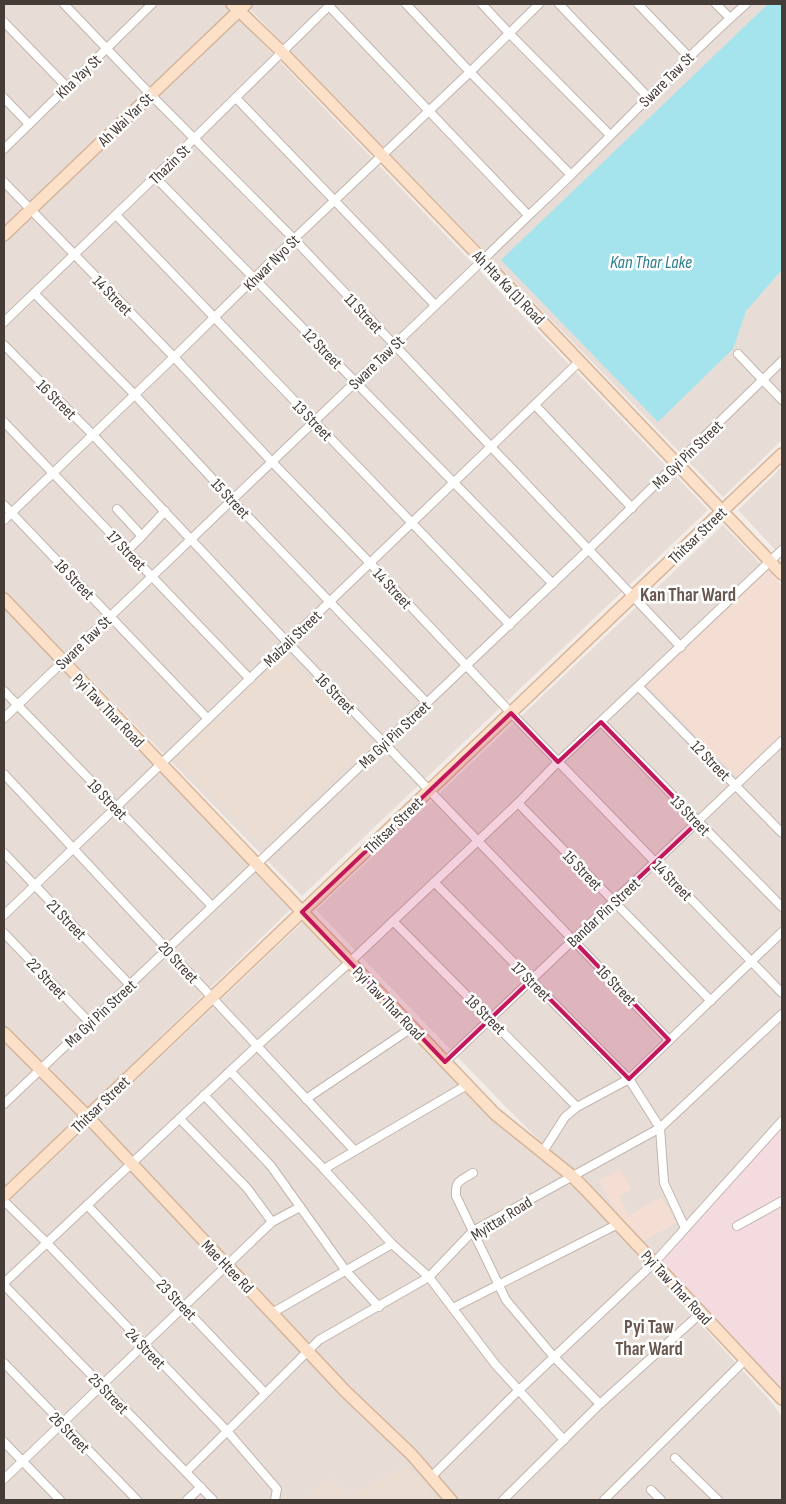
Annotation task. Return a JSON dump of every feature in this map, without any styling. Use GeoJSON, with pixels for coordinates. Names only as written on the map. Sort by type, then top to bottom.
{"type":"FeatureCollection","features":[{"type":"Feature","properties":{"kind":"street","name":"11 Street"},"geometry":{"type":"LineString","coordinates":[[64,4],[294,239],[681,647]]}},
{"type":"Feature","properties":{"kind":"street"},"geometry":{"type":"LineString","coordinates":[[406,4],[571,175]]}},
{"type":"Feature","properties":{"kind":"street"},"geometry":{"type":"LineString","coordinates":[[482,4],[610,135]]}},
{"type":"Feature","properties":{"kind":"street","name":"Khwar Nyo St"},"geometry":{"type":"LineString","coordinates":[[4,520],[539,4]]}},
{"type":"Feature","properties":{"kind":"street"},"geometry":{"type":"LineString","coordinates":[[559,4],[648,97]]}},
{"type":"Feature","properties":{"kind":"street"},"geometry":{"type":"LineString","coordinates":[[638,4],[688,56]]}},
{"type":"Feature","properties":{"kind":"street"},"geometry":{"type":"LineString","coordinates":[[716,4],[730,18]]}},
{"type":"Feature","properties":{"kind":"street","name":"Sware Taw St"},"geometry":{"type":"LineString","coordinates":[[4,718],[571,175],[688,56],[746,4]]}},
{"type":"Feature","properties":{"kind":"street","name":"Kha Yay St"},"geometry":{"type":"LineString","coordinates":[[4,149],[149,5]]}},
{"type":"Feature","properties":{"kind":"street"},"geometry":{"type":"LineString","coordinates":[[330,5],[528,215]]}},
{"type":"Feature","properties":{"kind":"street","name":"Thazin St"},"geometry":{"type":"LineString","coordinates":[[4,322],[156,177],[330,5]]}},
{"type":"Feature","properties":{"kind":"street","name":"Ah Hta Ka (1) Road"},"geometry":{"type":"LineString","coordinates":[[239,6],[782,574]]}},
{"type":"Feature","properties":{"kind":"street","name":"Ah Wai Yar St"},"geometry":{"type":"LineString","coordinates":[[4,235],[151,95],[239,6]]}},
{"type":"Feature","properties":{"kind":"street"},"geometry":{"type":"LineString","coordinates":[[4,22],[67,87]]}},
{"type":"Feature","properties":{"kind":"street"},"geometry":{"type":"LineString","coordinates":[[4,98],[29,124]]}},
{"type":"Feature","properties":{"kind":"street"},"geometry":{"type":"LineString","coordinates":[[236,98],[435,306]]}},
{"type":"Feature","properties":{"kind":"street","name":"12 Street"},"geometry":{"type":"LineString","coordinates":[[156,177],[553,584]]}},
{"type":"Feature","properties":{"kind":"street","name":"14 Street"},"geometry":{"type":"LineString","coordinates":[[4,182],[174,357],[558,762],[782,993]]}},
{"type":"Feature","properties":{"kind":"street","name":"13 Street"},"geometry":{"type":"LineString","coordinates":[[116,215],[510,625]]}},
{"type":"Feature","properties":{"kind":"street","name":"15 Street"},"geometry":{"type":"LineString","coordinates":[[34,293],[135,395],[232,500],[427,703]]}},
{"type":"Feature","properties":{"kind":"street","name":"16 Street"},"geometry":{"type":"LineString","coordinates":[[4,345],[93,434],[384,743],[670,1040]]}},
{"type":"Feature","properties":{"kind":"street"},"geometry":{"type":"LineString","coordinates":[[738,354],[782,400]]}},
{"type":"Feature","properties":{"kind":"street","name":"Malzali Street"},"geometry":{"type":"LineString","coordinates":[[4,916],[580,361]]}},
{"type":"Feature","properties":{"kind":"street","name":"Ma Gyi Pin Street"},"geometry":{"type":"LineString","coordinates":[[4,1104],[553,584],[782,361]]}},
{"type":"Feature","properties":{"kind":"street"},"geometry":{"type":"LineString","coordinates":[[534,406],[632,508]]}},
{"type":"Feature","properties":{"kind":"street","name":"17 Street"},"geometry":{"type":"LineString","coordinates":[[4,422],[250,679]]}},
{"type":"Feature","properties":{"kind":"street","name":"Thitsar Street"},"geometry":{"type":"LineString","coordinates":[[4,1196],[782,454]]}},
{"type":"Feature","properties":{"kind":"street","name":"18 Street"},"geometry":{"type":"LineString","coordinates":[[4,505],[208,719]]}},
{"type":"Feature","properties":{"kind":"street"},"geometry":{"type":"LineString","coordinates":[[117,509],[138,531],[140,538]]}},
{"type":"Feature","properties":{"kind":"street"},"geometry":{"type":"LineString","coordinates":[[127,551],[165,512]]}},
{"type":"Feature","properties":{"kind":"street"},"geometry":{"type":"LineString","coordinates":[[4,1284],[46,1242],[350,962],[782,550]]}},
{"type":"Feature","properties":{"kind":"street","name":"Pyi Taw Thar Road"},"geometry":{"type":"LineString","coordinates":[[4,599],[495,1114],[542,1154],[572,1176],[782,1399]]}},
{"type":"Feature","properties":{"kind":"street","name":"12 Street"},"geometry":{"type":"LineString","coordinates":[[639,687],[782,833]]}},
{"type":"Feature","properties":{"kind":"street","name":"19 Street"},"geometry":{"type":"LineString","coordinates":[[4,691],[212,906]]}},
{"type":"Feature","properties":{"kind":"street","name":"13 Street"},"geometry":{"type":"LineString","coordinates":[[601,722],[782,907]]}},
{"type":"Feature","properties":{"kind":"street","name":"Bandar Pin Street"},"geometry":{"type":"LineString","coordinates":[[445,1062],[736,785],[781,745]]}},
{"type":"Feature","properties":{"kind":"street","name":"20 Street"},"geometry":{"type":"LineString","coordinates":[[4,774],[354,1150]]}},
{"type":"Feature","properties":{"kind":"street","name":"15 Street"},"geometry":{"type":"LineString","coordinates":[[518,803],[711,1000]]}},
{"type":"Feature","properties":{"kind":"street","name":"21 Street"},"geometry":{"type":"LineString","coordinates":[[4,853],[130,985]]}},
{"type":"Feature","properties":{"kind":"street","name":"17 Street"},"geometry":{"type":"LineString","coordinates":[[434,882],[629,1080],[660,1128]]}},
{"type":"Feature","properties":{"kind":"street","name":"18 Street"},"geometry":{"type":"LineString","coordinates":[[393,921],[577,1107]]}},
{"type":"Feature","properties":{"kind":"street"},"geometry":{"type":"LineString","coordinates":[[542,1154],[565,1117],[577,1107],[629,1080],[782,932]]}},
{"type":"Feature","properties":{"kind":"street","name":"22 Street"},"geometry":{"type":"LineString","coordinates":[[4,934],[90,1023]]}},
{"type":"Feature","properties":{"kind":"street","name":"Myittar Road"},"geometry":{"type":"LineString","coordinates":[[186,1472],[319,1340],[429,1277],[473,1231],[660,1128],[782,1014]]}},
{"type":"Feature","properties":{"kind":"street"},"geometry":{"type":"LineString","coordinates":[[306,1099],[413,1027]]}},
{"type":"Feature","properties":{"kind":"street","name":"Mae Htee Rd"},"geometry":{"type":"LineString","coordinates":[[4,1032],[87,1116],[345,1391],[412,1455],[452,1500]]}},
{"type":"Feature","properties":{"kind":"street"},"geometry":{"type":"LineString","coordinates":[[230,1071],[324,1169],[392,1244],[429,1277],[495,1364],[564,1440]]}},
{"type":"Feature","properties":{"kind":"street"},"geometry":{"type":"LineString","coordinates":[[324,1169],[468,1085]]}},
{"type":"Feature","properties":{"kind":"street"},"geometry":{"type":"LineString","coordinates":[[204,1095],[271,1166],[346,1271],[379,1306]]}},
{"type":"Feature","properties":{"kind":"street"},"geometry":{"type":"LineString","coordinates":[[180,1119],[247,1188],[272,1222]]}},
{"type":"Feature","properties":{"kind":"street"},"geometry":{"type":"LineString","coordinates":[[431,1477],[519,1390],[654,1263],[782,1121]]}},
{"type":"Feature","properties":{"kind":"street"},"geometry":{"type":"LineString","coordinates":[[660,1128],[664,1183],[685,1228]]}},
{"type":"Feature","properties":{"kind":"street"},"geometry":{"type":"LineString","coordinates":[[473,1173],[458,1182],[456,1196],[498,1286],[506,1300],[554,1357],[600,1404]]}},
{"type":"Feature","properties":{"kind":"street","name":"24 Street"},"geometry":{"type":"LineString","coordinates":[[4,1201],[46,1242],[227,1431],[277,1489],[275,1500]]}},
{"type":"Feature","properties":{"kind":"street"},"geometry":{"type":"LineString","coordinates":[[737,1226],[782,1201]]}},
{"type":"Feature","properties":{"kind":"street","name":"23 Street"},"geometry":{"type":"LineString","coordinates":[[87,1205],[265,1393]]}},
{"type":"Feature","properties":{"kind":"street"},"geometry":{"type":"LineString","coordinates":[[4,1479],[272,1222],[300,1207]]}},
{"type":"Feature","properties":{"kind":"street"},"geometry":{"type":"LineString","coordinates":[[453,1308],[618,1224]]}},
{"type":"Feature","properties":{"kind":"street"},"geometry":{"type":"LineString","coordinates":[[272,1313],[392,1244]]}},
{"type":"Feature","properties":{"kind":"street","name":"25 Street"},"geometry":{"type":"LineString","coordinates":[[4,1284],[213,1500]]}},
{"type":"Feature","properties":{"kind":"street"},"geometry":{"type":"LineString","coordinates":[[503,1500],[600,1404],[701,1313]]}},
{"type":"Feature","properties":{"kind":"street"},"geometry":{"type":"LineString","coordinates":[[604,1500],[746,1360]]}},
{"type":"Feature","properties":{"kind":"street","name":"26 Street"},"geometry":{"type":"LineString","coordinates":[[4,1363],[137,1500]]}},
{"type":"Feature","properties":{"kind":"street"},"geometry":{"type":"LineString","coordinates":[[4,1442],[60,1500]]}},
{"type":"Feature","properties":{"kind":"street"},"geometry":{"type":"LineString","coordinates":[[675,1458],[718,1500]]}},
{"type":"Feature","properties":{"kind":"street"},"geometry":{"type":"LineString","coordinates":[[187,1500],[201,1487]]}},
{"type":"Feature","properties":{"kind":"street"},"geometry":{"type":"LineString","coordinates":[[651,1490],[661,1500]]}},
{"type":"Feature","properties":{"kind":"highlighted area"},"geometry":{"type":"Polygon","coordinates":[[[511,713],[558,762],[601,722],[698,822],[573,940],[669,1040],[629,1079],[531,980],[445,1062],[302,912],[511,713]]]}},
{"type":"Feature","properties":{"kind":"shaded area"},"geometry":{"type":"Polygon","coordinates":[[[4,4],[225,4],[708,510],[302,896],[4,590],[4,4]]]}},
{"type":"Feature","properties":{"kind":"shaded area"},"geometry":{"type":"Polygon","coordinates":[[[245,4],[782,4],[782,440],[723,497],[245,4]]]}},
{"type":"Feature","properties":{"kind":"shaded area"},"geometry":{"type":"Polygon","coordinates":[[[782,467],[782,557],[738,510],[782,467]]]}},
{"type":"Feature","properties":{"kind":"shaded area"},"geometry":{"type":"Polygon","coordinates":[[[723,525],[782,586],[782,1393],[591,1192],[504,1105],[316,910],[723,525]]]}},
{"type":"Feature","properties":{"kind":"shaded area"},"geometry":{"type":"Polygon","coordinates":[[[768,570],[782,586],[782,733],[737,777],[647,685],[768,570]]]}},
{"type":"Feature","properties":{"kind":"shaded area"},"geometry":{"type":"Polygon","coordinates":[[[4,606],[291,909],[4,1189],[4,606]]]}},
{"type":"Feature","properties":{"kind":"shaded area"},"geometry":{"type":"Polygon","coordinates":[[[285,654],[371,743],[263,844],[174,759],[285,654]]]}},
{"type":"Feature","properties":{"kind":"shaded area"},"geometry":{"type":"Polygon","coordinates":[[[303,922],[489,1117],[581,1193],[774,1405],[782,1418],[782,1500],[4,1500],[4,1206],[303,922]]]}},
{"type":"Feature","properties":{"kind":"shaded area"},"geometry":{"type":"Polygon","coordinates":[[[782,1123],[782,1393],[658,1262],[782,1123]]]}},
{"type":"Feature","properties":{"kind":"shaded area"},"geometry":{"type":"Polygon","coordinates":[[[620,1169],[631,1189],[619,1196],[629,1215],[662,1197],[676,1223],[635,1246],[599,1181],[620,1169]]]}},
{"type":"Feature","properties":{"kind":"shaded area"},"geometry":{"type":"Polygon","coordinates":[[[409,1465],[437,1500],[303,1500],[330,1478],[348,1496],[409,1465]]]}},
{"type":"Feature","properties":{"kind":"water","name":"Kan Thar Lake"},"geometry":{"type":"Polygon","coordinates":[[[768,4],[782,4],[782,270],[746,311],[733,349],[658,422],[501,260],[768,4]]]}},
{"type":"Feature","properties":{"kind":"district","name":"Kan Thar Ward"},"geometry":{"type":"Point","coordinates":[688,594]}},
{"type":"Feature","properties":{"kind":"district","name":"Pyi Taw Thar Ward"},"geometry":{"type":"Point","coordinates":[649,1337]}}]}
